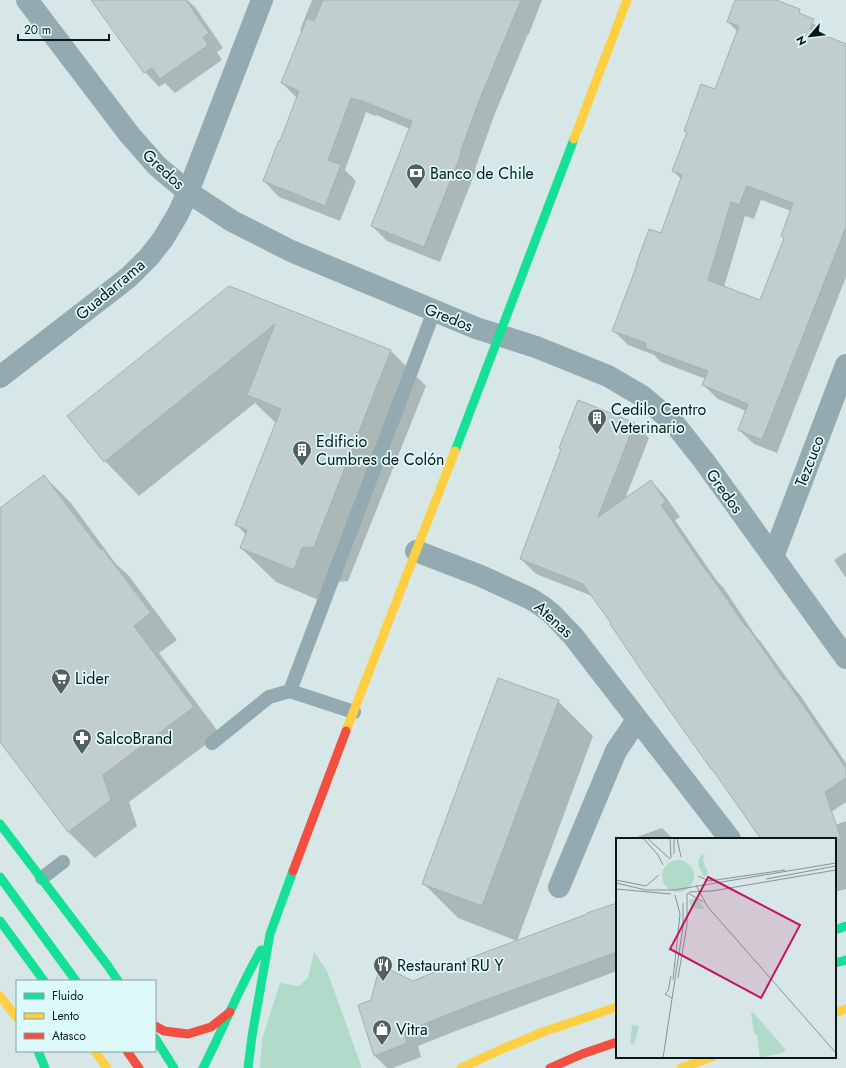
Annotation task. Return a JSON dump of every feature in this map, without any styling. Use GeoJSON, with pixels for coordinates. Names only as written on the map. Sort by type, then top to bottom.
{"type":"FeatureCollection","features":[{"type":"Feature","properties":{"kind":"main road"},"geometry":{"type":"LineString","coordinates":[[203,1068],[251,966],[270,934],[329,775],[500,336],[627,0]]}},
{"type":"Feature","properties":{"kind":"main road"},"geometry":{"type":"LineString","coordinates":[[0,824],[117,980]]}},
{"type":"Feature","properties":{"kind":"main road"},"geometry":{"type":"LineString","coordinates":[[0,877],[75,980]]}},
{"type":"Feature","properties":{"kind":"main road"},"geometry":{"type":"LineString","coordinates":[[0,920],[43,980]]}},
{"type":"Feature","properties":{"kind":"main road"},"geometry":{"type":"LineString","coordinates":[[836,930],[846,926]]}},
{"type":"Feature","properties":{"kind":"main road"},"geometry":{"type":"LineString","coordinates":[[248,1068],[252,1036],[270,934]]}},
{"type":"Feature","properties":{"kind":"main road"},"geometry":{"type":"LineString","coordinates":[[836,963],[846,960]]}},
{"type":"Feature","properties":{"kind":"main road"},"geometry":{"type":"LineString","coordinates":[[0,996],[16,1017]]}},
{"type":"Feature","properties":{"kind":"main road"},"geometry":{"type":"LineString","coordinates":[[461,1068],[543,1032],[616,1006]]}},
{"type":"Feature","properties":{"kind":"main road"},"geometry":{"type":"LineString","coordinates":[[836,1013],[846,1009]]}},
{"type":"Feature","properties":{"kind":"main road"},"geometry":{"type":"LineString","coordinates":[[156,1027],[164,1031],[188,1034],[211,1027],[231,1011]]}},
{"type":"Feature","properties":{"kind":"main road"},"geometry":{"type":"LineString","coordinates":[[156,1040],[174,1068]]}},
{"type":"Feature","properties":{"kind":"main road"},"geometry":{"type":"LineString","coordinates":[[550,1068],[582,1054],[616,1042]]}},
{"type":"Feature","properties":{"kind":"main road"},"geometry":{"type":"LineString","coordinates":[[38,1052],[45,1068]]}},
{"type":"Feature","properties":{"kind":"main road"},"geometry":{"type":"LineString","coordinates":[[96,1052],[107,1068]]}},
{"type":"Feature","properties":{"kind":"main road"},"geometry":{"type":"LineString","coordinates":[[128,1052],[139,1068]]}},
{"type":"Feature","properties":{"kind":"main road"},"geometry":{"type":"LineString","coordinates":[[681,1068],[709,1058]]}},
{"type":"Feature","properties":{"kind":"street","name":"Gredos"},"geometry":{"type":"LineString","coordinates":[[27,0],[129,134],[157,166],[188,192],[232,221],[291,251],[434,311],[476,328],[536,347],[608,376],[642,396],[673,422],[704,461],[846,658]]}},
{"type":"Feature","properties":{"kind":"street","name":"Guadarrama"},"geometry":{"type":"LineString","coordinates":[[0,376],[129,277],[150,257],[163,239],[178,214],[188,192],[262,0]]}},
{"type":"Feature","properties":{"kind":"street","name":"Tezcuco"},"geometry":{"type":"LineString","coordinates":[[773,557],[846,365]]}},
{"type":"Feature","properties":{"kind":"street","name":"Atenas"},"geometry":{"type":"LineString","coordinates":[[416,551],[481,576],[531,599],[552,614],[573,636],[729,838]]}},
{"type":"Feature","properties":{"kind":"street"},"geometry":{"type":"LineString","coordinates":[[559,887],[616,751],[637,720]]}},
{"type":"Feature","properties":{"kind":"lane"},"geometry":{"type":"LineString","coordinates":[[290,691],[434,311]]}},
{"type":"Feature","properties":{"kind":"lane"},"geometry":{"type":"LineString","coordinates":[[212,743],[269,697],[290,691],[354,712]]}},
{"type":"Feature","properties":{"kind":"lane"},"geometry":{"type":"LineString","coordinates":[[42,878],[63,862]]}},
{"type":"Feature","properties":{"kind":"green space"},"geometry":{"type":"Polygon","coordinates":[[[314,952],[327,971],[362,1068],[260,1068],[262,1039],[280,983],[299,986],[308,978],[314,952]]]}},
{"type":"Feature","properties":{"kind":"building"},"geometry":{"type":"Polygon","coordinates":[[[91,0],[186,0],[209,33],[203,37],[208,45],[160,79],[152,68],[144,73],[91,0]]]}},
{"type":"Feature","properties":{"kind":"building"},"geometry":{"type":"Polygon","coordinates":[[[323,0],[521,0],[479,101],[460,153],[461,154],[424,247],[371,226],[412,121],[360,100],[351,98],[328,160],[341,165],[325,206],[263,181],[299,91],[281,83],[307,18],[314,21],[323,0]]]}},
{"type":"Feature","properties":{"kind":"building"},"geometry":{"type":"Polygon","coordinates":[[[735,0],[776,0],[800,9],[799,13],[814,19],[810,29],[846,44],[846,227],[762,440],[738,430],[748,404],[702,385],[708,371],[645,348],[646,343],[612,331],[649,229],[661,233],[682,175],[672,171],[687,132],[684,131],[701,84],[715,89],[739,26],[727,22],[735,0]],[[747,186],[739,205],[731,202],[708,280],[760,300],[784,238],[781,236],[793,203],[747,186]]]}},
{"type":"Feature","properties":{"kind":"building","name":"Edificio Cumbres de Colón"},"geometry":{"type":"Polygon","coordinates":[[[229,286],[391,350],[314,547],[302,548],[294,570],[240,548],[247,530],[235,525],[281,409],[247,395],[275,324],[104,462],[67,416],[229,286]]]}},
{"type":"Feature","properties":{"kind":"building"},"geometry":{"type":"Polygon","coordinates":[[[578,400],[635,423],[598,517],[651,480],[666,502],[661,505],[746,627],[747,626],[784,680],[785,679],[846,768],[846,778],[825,792],[841,839],[760,838],[646,677],[610,624],[611,623],[583,584],[520,559],[561,449],[559,448],[578,400]]]}},
{"type":"Feature","properties":{"kind":"building"},"geometry":{"type":"Polygon","coordinates":[[[44,475],[151,613],[134,626],[194,707],[103,775],[111,800],[68,832],[0,742],[0,508],[44,475]]]}},
{"type":"Feature","properties":{"kind":"building"},"geometry":{"type":"Polygon","coordinates":[[[498,678],[559,700],[482,906],[422,884],[498,678]]]}},
{"type":"Feature","properties":{"kind":"building"},"geometry":{"type":"Polygon","coordinates":[[[616,903],[616,952],[477,1003],[404,1032],[407,1043],[374,1056],[358,1005],[371,1000],[380,965],[413,981],[587,913],[616,903]]]}},
{"type":"Feature","properties":{"kind":"traffic: fast"},"geometry":{"type":"LineString","coordinates":[[455,451],[574,139]]}},
{"type":"Feature","properties":{"kind":"traffic: fast"},"geometry":{"type":"LineString","coordinates":[[0,824],[117,980]]}},
{"type":"Feature","properties":{"kind":"traffic: fast"},"geometry":{"type":"LineString","coordinates":[[248,1068],[252,1036],[270,934],[293,871]]}},
{"type":"Feature","properties":{"kind":"traffic: fast"},"geometry":{"type":"LineString","coordinates":[[0,877],[75,980]]}},
{"type":"Feature","properties":{"kind":"traffic: fast"},"geometry":{"type":"LineString","coordinates":[[0,921],[43,980]]}},
{"type":"Feature","properties":{"kind":"traffic: fast"},"geometry":{"type":"LineString","coordinates":[[836,930],[846,926]]}},
{"type":"Feature","properties":{"kind":"traffic: fast"},"geometry":{"type":"LineString","coordinates":[[203,1068],[245,979],[261,950]]}},
{"type":"Feature","properties":{"kind":"traffic: fast"},"geometry":{"type":"LineString","coordinates":[[836,963],[846,960]]}},
{"type":"Feature","properties":{"kind":"traffic: fast"},"geometry":{"type":"LineString","coordinates":[[156,1040],[174,1068]]}},
{"type":"Feature","properties":{"kind":"traffic: fast"},"geometry":{"type":"LineString","coordinates":[[38,1052],[45,1068]]}},
{"type":"Feature","properties":{"kind":"traffic: slow"},"geometry":{"type":"LineString","coordinates":[[574,139],[627,0]]}},
{"type":"Feature","properties":{"kind":"traffic: slow"},"geometry":{"type":"LineString","coordinates":[[346,731],[455,451]]}},
{"type":"Feature","properties":{"kind":"traffic: slow"},"geometry":{"type":"LineString","coordinates":[[0,996],[16,1017]]}},
{"type":"Feature","properties":{"kind":"traffic: slow"},"geometry":{"type":"LineString","coordinates":[[461,1068],[543,1032],[616,1007]]}},
{"type":"Feature","properties":{"kind":"traffic: slow"},"geometry":{"type":"LineString","coordinates":[[836,1013],[846,1009]]}},
{"type":"Feature","properties":{"kind":"traffic: slow"},"geometry":{"type":"LineString","coordinates":[[96,1052],[107,1068]]}},
{"type":"Feature","properties":{"kind":"traffic: slow"},"geometry":{"type":"LineString","coordinates":[[681,1068],[709,1058]]}},
{"type":"Feature","properties":{"kind":"traffic: jam"},"geometry":{"type":"LineString","coordinates":[[293,871],[346,731]]}},
{"type":"Feature","properties":{"kind":"traffic: jam"},"geometry":{"type":"LineString","coordinates":[[156,1027],[164,1031],[188,1034],[211,1027],[230,1012]]}},
{"type":"Feature","properties":{"kind":"traffic: jam"},"geometry":{"type":"LineString","coordinates":[[550,1068],[582,1054],[616,1042]]}},
{"type":"Feature","properties":{"kind":"traffic: jam"},"geometry":{"type":"LineString","coordinates":[[128,1052],[139,1068]]}},
{"type":"Feature","properties":{"kind":"place","name":"Banco de Chile"},"geometry":{"type":"Point","coordinates":[416,190]}},
{"type":"Feature","properties":{"kind":"place","name":"Cedilo Centro Veterinario"},"geometry":{"type":"Point","coordinates":[597,435]}},
{"type":"Feature","properties":{"kind":"place","name":"Edificio Cumbres de Colón"},"geometry":{"type":"Point","coordinates":[302,467]}},
{"type":"Feature","properties":{"kind":"place","name":"Lider"},"geometry":{"type":"Point","coordinates":[61,695]}},
{"type":"Feature","properties":{"kind":"place","name":"SalcoBrand"},"geometry":{"type":"Point","coordinates":[82,755]}},
{"type":"Feature","properties":{"kind":"place","name":"Restaurant RU Y"},"geometry":{"type":"Point","coordinates":[383,982]}},
{"type":"Feature","properties":{"kind":"place","name":"Vitra"},"geometry":{"type":"Point","coordinates":[382,1046]}}]}
